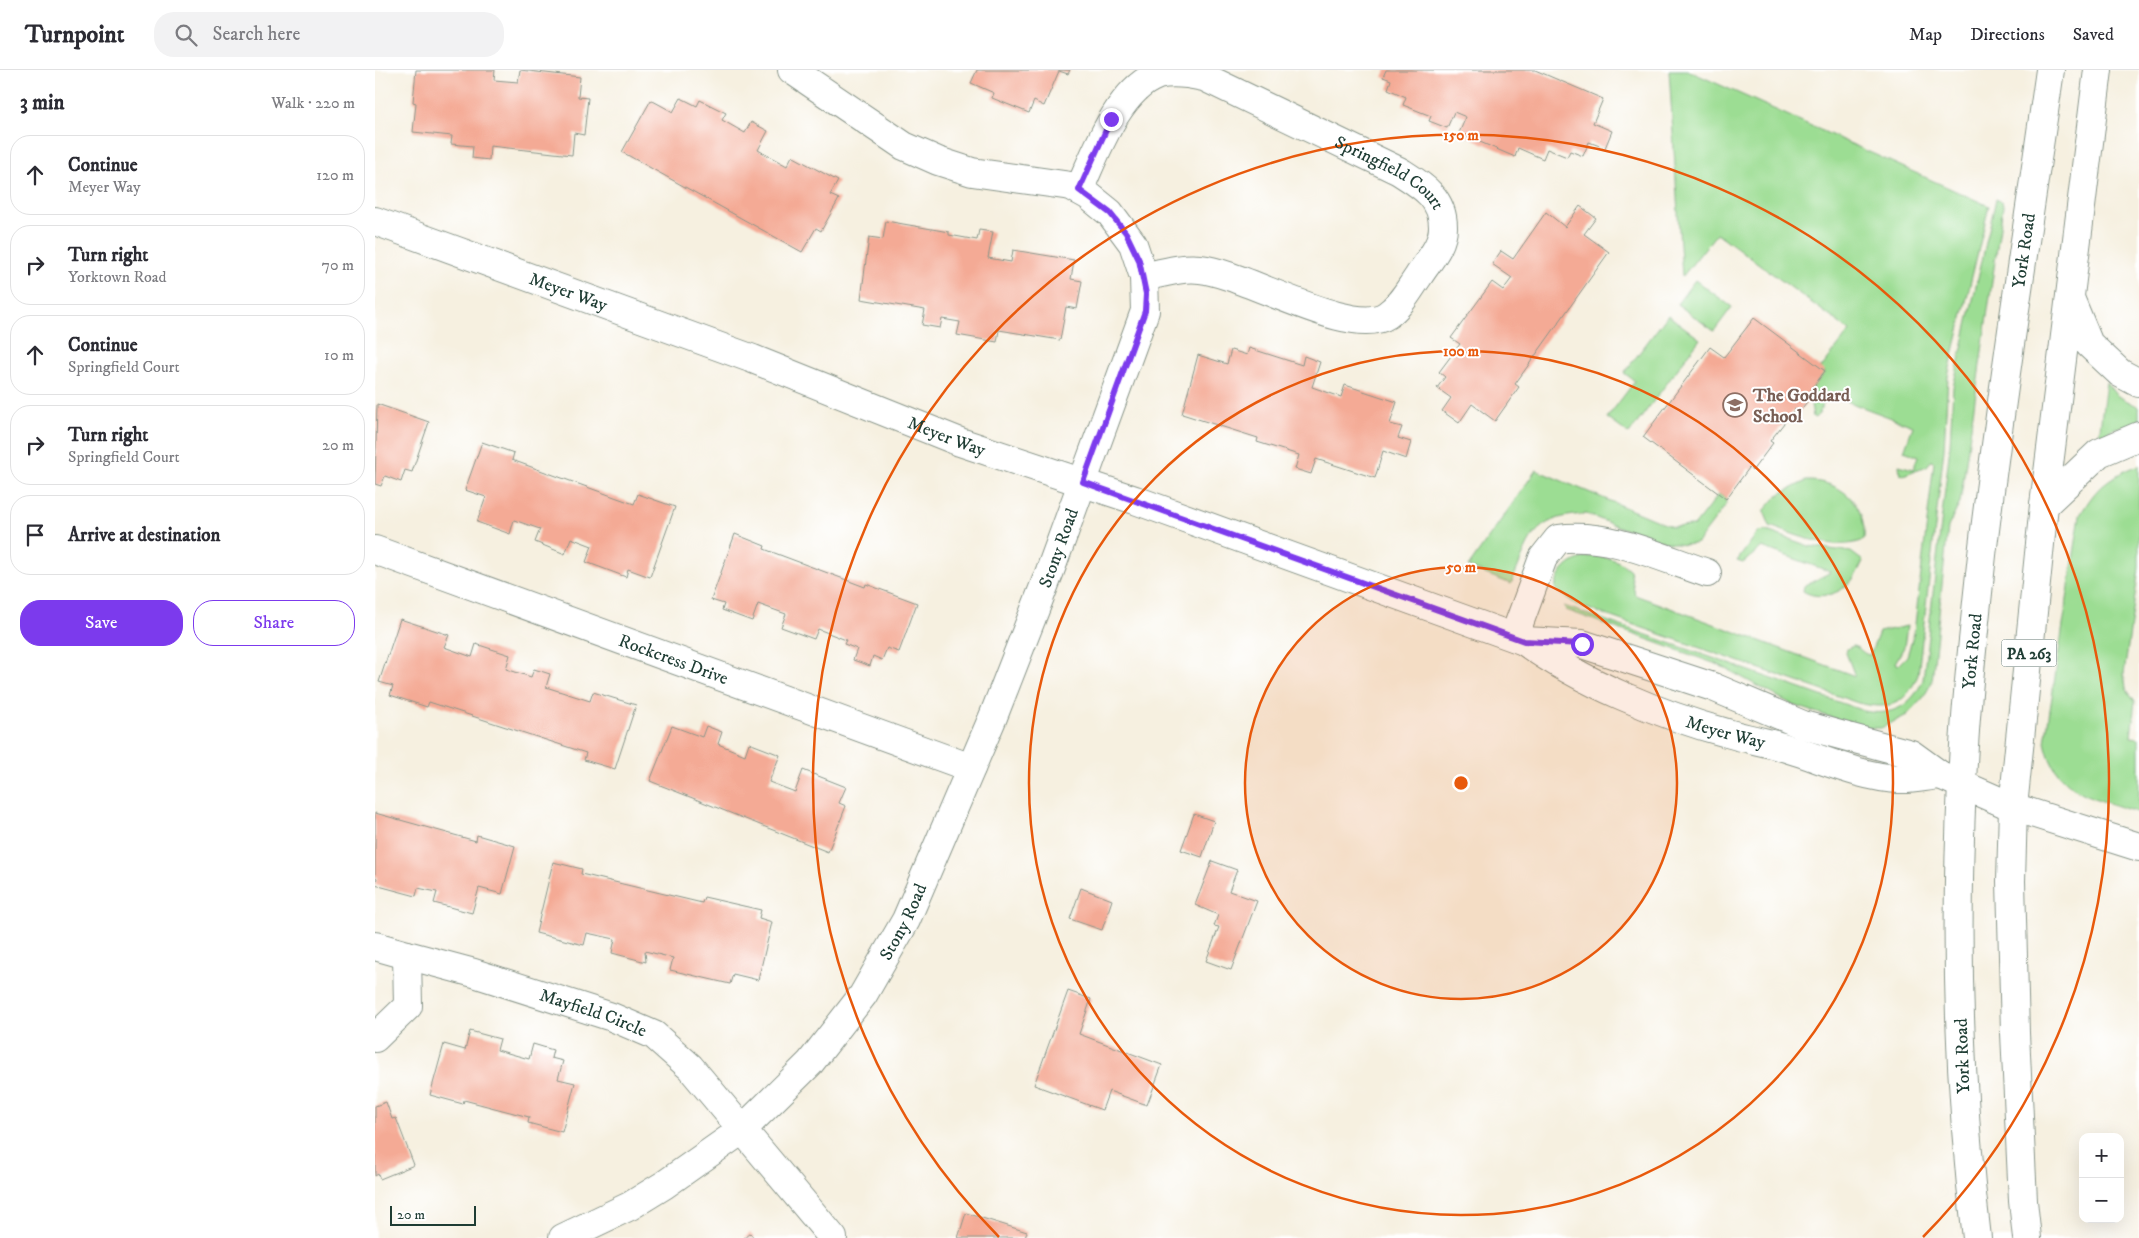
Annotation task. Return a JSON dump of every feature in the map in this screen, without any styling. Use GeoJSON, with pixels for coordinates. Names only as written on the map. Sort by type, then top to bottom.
{"type":"FeatureCollection","features":[{"type":"Feature","properties":{"kind":"main road"},"geometry":{"type":"LineString","coordinates":[[792,70],[905,146],[937,161],[972,172],[1071,186],[1079,190]]}},
{"type":"Feature","properties":{"kind":"main road","name":"York Road"},"geometry":{"type":"LineString","coordinates":[[1977,1238],[1968,1166],[1962,1077],[1958,914],[1951,779],[1972,642],[1992,469],[2050,70]]}},
{"type":"Feature","properties":{"kind":"main road","name":"PA 263"},"geometry":{"type":"LineString","coordinates":[[2027,1238],[2023,1201],[2015,1033],[2011,882],[2013,807],[2044,505],[2098,70]]}},
{"type":"Feature","properties":{"kind":"main road","name":"Springfield Court"},"geometry":{"type":"LineString","coordinates":[[1079,190],[1111,119],[1135,91],[1158,76],[1182,73],[1204,77],[1399,171],[1428,190],[1441,207],[1443,227],[1441,243],[1401,303],[1386,316],[1371,321],[1329,314],[1227,276],[1201,269],[1185,269],[1144,277]]}},
{"type":"Feature","properties":{"kind":"main road","name":"Stony Road"},"geometry":{"type":"LineString","coordinates":[[563,1238],[630,1206],[664,1185],[743,1130],[810,1063],[863,995],[906,920],[971,768],[1046,580],[1145,311],[1144,277],[1133,244],[1101,204],[1079,190]]}},
{"type":"Feature","properties":{"kind":"main road","name":"Meyer Way"},"geometry":{"type":"LineString","coordinates":[[375,221],[753,359],[960,442],[1083,482],[1519,639],[1587,680],[1675,716],[1726,733],[1786,748],[1855,771],[1900,779],[1951,779]]}},
{"type":"Feature","properties":{"kind":"main road"},"geometry":{"type":"LineString","coordinates":[[2070,298],[2089,344],[2120,373],[2139,383]]}},
{"type":"Feature","properties":{"kind":"main road"},"geometry":{"type":"LineString","coordinates":[[2044,505],[2099,453],[2139,436]]}},
{"type":"Feature","properties":{"kind":"main road"},"geometry":{"type":"LineString","coordinates":[[1519,639],[1543,558],[1558,539],[1579,536],[1606,540],[1707,573]]}},
{"type":"Feature","properties":{"kind":"main road","name":"Rockcress Drive"},"geometry":{"type":"LineString","coordinates":[[375,550],[971,768]]}},
{"type":"Feature","properties":{"kind":"main road","name":"Meyer Way"},"geometry":{"type":"LineString","coordinates":[[1519,639],[1582,644],[1713,687],[1803,725],[1911,754],[1951,779]]}},
{"type":"Feature","properties":{"kind":"main road"},"geometry":{"type":"LineString","coordinates":[[1951,779],[2013,807],[2139,847]]}},
{"type":"Feature","properties":{"kind":"main road","name":"Mayfield Circle"},"geometry":{"type":"LineString","coordinates":[[375,946],[473,972],[612,1017],[654,1035],[690,1066],[833,1238]]}},
{"type":"Feature","properties":{"kind":"main road"},"geometry":{"type":"LineString","coordinates":[[375,1038],[408,1006],[407,955]]}},
{"type":"Feature","properties":{"kind":"green space"},"geometry":{"type":"Polygon","coordinates":[[[1669,70],[1687,70],[1989,206],[1948,376],[1944,449],[1918,675],[1907,693],[1895,703],[1879,706],[1858,703],[1577,605],[1555,589],[1559,577],[1565,568],[1575,561],[1585,557],[1609,558],[1630,570],[1635,595],[1855,676],[1846,653],[1847,649],[1853,646],[1870,655],[1879,632],[1907,626],[1904,647],[1895,663],[1898,665],[1907,656],[1914,633],[1934,462],[1931,461],[1927,466],[1903,475],[1900,474],[1899,465],[1913,469],[1918,456],[1904,451],[1913,426],[1827,394],[1818,415],[1815,418],[1813,417],[1811,404],[1807,401],[1807,395],[1825,372],[1821,368],[1850,331],[1717,233],[1682,277],[1669,70]]]}},
{"type":"Feature","properties":{"kind":"green space"},"geometry":{"type":"Polygon","coordinates":[[[1996,199],[2002,202],[2003,206],[1960,503],[1948,527],[1932,682],[1923,698],[1907,715],[1881,728],[1864,728],[1793,705],[1719,665],[1566,610],[1564,606],[1864,711],[1884,712],[1900,707],[1907,702],[1923,680],[1950,446],[1953,387],[1996,199]]]}},
{"type":"Feature","properties":{"kind":"green space"},"geometry":{"type":"Polygon","coordinates":[[[1695,280],[1732,307],[1714,331],[1677,304],[1695,280]]]}},
{"type":"Feature","properties":{"kind":"green space"},"geometry":{"type":"Polygon","coordinates":[[[1668,315],[1700,339],[1629,434],[1607,418],[1635,381],[1624,373],[1668,315]]]}},
{"type":"Feature","properties":{"kind":"green space"},"geometry":{"type":"Polygon","coordinates":[[[2106,382],[2116,395],[2139,407],[2139,423],[2115,428],[2099,436],[2106,382]]]}},
{"type":"Feature","properties":{"kind":"green space"},"geometry":{"type":"Polygon","coordinates":[[[2139,465],[2139,568],[2124,674],[2126,688],[2135,701],[2131,737],[2139,738],[2139,813],[2093,798],[2068,783],[2058,773],[2050,759],[2045,742],[2080,515],[2098,489],[2119,474],[2139,465]]]}},
{"type":"Feature","properties":{"kind":"green space"},"geometry":{"type":"Polygon","coordinates":[[[1536,470],[1672,527],[1694,526],[1719,494],[1726,499],[1726,505],[1697,543],[1686,545],[1673,544],[1626,530],[1586,514],[1567,516],[1553,520],[1543,526],[1528,543],[1511,584],[1468,567],[1536,470]]]}},
{"type":"Feature","properties":{"kind":"green space"},"geometry":{"type":"Polygon","coordinates":[[[1806,481],[1830,485],[1841,490],[1849,497],[1861,515],[1864,527],[1864,540],[1853,543],[1829,543],[1805,538],[1770,526],[1764,511],[1778,495],[1806,481]]]}},
{"type":"Feature","properties":{"kind":"green space"},"geometry":{"type":"Polygon","coordinates":[[[1767,531],[1809,546],[1851,552],[1863,561],[1854,577],[1843,589],[1823,596],[1809,594],[1803,591],[1804,586],[1831,572],[1762,547],[1743,563],[1737,561],[1758,532],[1767,531]]]}},
{"type":"Feature","properties":{"kind":"building"},"geometry":{"type":"Polygon","coordinates":[[[416,70],[495,70],[494,80],[518,82],[520,70],[580,77],[578,97],[588,98],[584,135],[574,133],[572,155],[490,146],[489,160],[472,158],[473,146],[451,144],[452,136],[413,132],[416,103],[413,102],[416,70]]]}},
{"type":"Feature","properties":{"kind":"building"},"geometry":{"type":"Polygon","coordinates":[[[977,70],[1070,70],[1068,74],[1059,71],[1044,106],[1034,101],[1029,113],[992,98],[994,93],[971,83],[977,70]]]}},
{"type":"Feature","properties":{"kind":"building"},"geometry":{"type":"Polygon","coordinates":[[[1386,70],[1535,70],[1603,99],[1593,123],[1612,131],[1605,148],[1589,142],[1583,156],[1570,151],[1567,157],[1547,149],[1543,159],[1518,148],[1515,157],[1459,133],[1466,117],[1454,112],[1447,128],[1429,121],[1431,116],[1403,105],[1406,97],[1388,89],[1391,80],[1383,77],[1386,70]]]}},
{"type":"Feature","properties":{"kind":"building"},"geometry":{"type":"Polygon","coordinates":[[[681,98],[697,106],[700,100],[726,113],[722,120],[745,133],[751,122],[768,131],[758,150],[787,166],[792,156],[838,181],[830,195],[839,199],[821,231],[816,228],[802,252],[622,152],[651,100],[673,112],[681,98]]]}},
{"type":"Feature","properties":{"kind":"building"},"geometry":{"type":"Polygon","coordinates":[[[1580,206],[1596,218],[1584,234],[1609,252],[1515,384],[1519,387],[1495,421],[1472,404],[1459,423],[1442,411],[1451,398],[1437,388],[1445,377],[1439,372],[1460,344],[1451,338],[1492,282],[1503,290],[1512,278],[1492,264],[1501,251],[1513,259],[1546,212],[1565,227],[1580,206]]]}},
{"type":"Feature","properties":{"kind":"building"},"geometry":{"type":"Polygon","coordinates":[[[886,221],[949,232],[949,235],[977,240],[979,230],[993,232],[988,258],[1011,262],[1013,250],[1074,260],[1071,279],[1082,281],[1077,309],[1066,307],[1060,340],[999,330],[997,342],[957,335],[960,322],[942,319],[940,328],[922,325],[925,310],[861,299],[869,237],[883,239],[886,221]]]}},
{"type":"Feature","properties":{"kind":"building","name":"The Goddard School"},"geometry":{"type":"Polygon","coordinates":[[[1754,318],[1825,371],[1807,395],[1810,398],[1799,412],[1795,409],[1770,441],[1773,443],[1752,471],[1749,468],[1726,499],[1643,437],[1710,347],[1724,357],[1754,318]]]}},
{"type":"Feature","properties":{"kind":"building"},"geometry":{"type":"Polygon","coordinates":[[[1249,348],[1302,365],[1304,356],[1320,362],[1312,387],[1341,397],[1345,385],[1397,402],[1390,424],[1402,427],[1398,438],[1411,442],[1406,459],[1383,451],[1375,478],[1316,459],[1311,474],[1295,469],[1299,455],[1257,442],[1258,438],[1182,414],[1198,355],[1227,364],[1231,350],[1247,355],[1249,348]]]}},
{"type":"Feature","properties":{"kind":"building"},"geometry":{"type":"Polygon","coordinates":[[[377,404],[429,422],[412,472],[405,470],[401,482],[385,476],[381,486],[375,484],[377,404]]]}},
{"type":"Feature","properties":{"kind":"building"},"geometry":{"type":"Polygon","coordinates":[[[482,442],[514,453],[512,460],[634,504],[638,494],[675,507],[650,577],[628,569],[626,577],[586,562],[592,546],[571,538],[565,554],[535,542],[540,529],[514,520],[510,534],[477,522],[486,497],[465,490],[482,442]]]}},
{"type":"Feature","properties":{"kind":"building"},"geometry":{"type":"Polygon","coordinates":[[[735,534],[765,546],[764,549],[865,587],[866,584],[917,603],[899,652],[887,648],[882,660],[873,656],[870,666],[853,660],[857,649],[844,644],[846,640],[818,629],[814,639],[781,627],[786,614],[758,604],[752,621],[722,610],[724,604],[711,600],[735,534]]]}},
{"type":"Feature","properties":{"kind":"building"},"geometry":{"type":"Polygon","coordinates":[[[400,619],[449,635],[444,647],[472,657],[476,644],[510,655],[506,669],[531,677],[534,669],[550,674],[546,687],[590,701],[593,692],[636,705],[615,769],[584,760],[586,753],[429,702],[427,707],[390,695],[393,686],[379,682],[400,619]]]}},
{"type":"Feature","properties":{"kind":"building"},"geometry":{"type":"Polygon","coordinates":[[[672,726],[702,737],[706,726],[722,732],[718,744],[745,755],[749,743],[780,755],[769,782],[795,792],[803,770],[846,787],[839,803],[846,806],[828,852],[650,781],[672,726]]]}},
{"type":"Feature","properties":{"kind":"building"},"geometry":{"type":"Polygon","coordinates":[[[375,813],[476,841],[477,835],[515,846],[502,894],[479,888],[472,913],[434,903],[437,892],[418,888],[416,896],[375,885],[377,878],[375,877],[375,813]]]}},
{"type":"Feature","properties":{"kind":"building"},"geometry":{"type":"Polygon","coordinates":[[[1194,814],[1214,821],[1202,857],[1181,850],[1194,814]]]}},
{"type":"Feature","properties":{"kind":"building"},"geometry":{"type":"Polygon","coordinates":[[[1212,861],[1237,870],[1229,891],[1257,901],[1231,970],[1206,961],[1219,927],[1214,926],[1218,915],[1195,905],[1212,861]]]}},
{"type":"Feature","properties":{"kind":"building"},"geometry":{"type":"Polygon","coordinates":[[[553,862],[582,869],[581,874],[702,903],[704,897],[761,910],[759,918],[772,922],[758,980],[733,974],[730,984],[670,970],[673,958],[645,951],[646,962],[612,953],[615,939],[587,933],[584,945],[536,933],[553,862]]]}},
{"type":"Feature","properties":{"kind":"building"},"geometry":{"type":"Polygon","coordinates":[[[1081,888],[1112,900],[1102,930],[1070,919],[1081,888]]]}},
{"type":"Feature","properties":{"kind":"building"},"geometry":{"type":"Polygon","coordinates":[[[1068,991],[1091,999],[1079,1034],[1162,1065],[1147,1105],[1109,1091],[1102,1110],[1034,1085],[1068,991]]]}},
{"type":"Feature","properties":{"kind":"building"},"geometry":{"type":"Polygon","coordinates":[[[470,1031],[500,1039],[497,1050],[529,1059],[533,1044],[553,1050],[551,1058],[563,1061],[558,1079],[575,1083],[562,1132],[528,1123],[529,1117],[464,1100],[463,1104],[430,1095],[444,1044],[465,1050],[470,1031]]]}},
{"type":"Feature","properties":{"kind":"building"},"geometry":{"type":"Polygon","coordinates":[[[386,1102],[392,1119],[396,1118],[414,1165],[380,1179],[378,1174],[375,1176],[375,1106],[386,1102]]]}},
{"type":"Feature","properties":{"kind":"building"},"geometry":{"type":"Polygon","coordinates":[[[966,1213],[1027,1232],[1025,1238],[958,1238],[966,1213]]]}},
{"type":"Feature","properties":{"kind":"building"},"geometry":{"type":"Polygon","coordinates":[[[750,1233],[754,1238],[744,1238],[750,1233]]]}},
{"type":"Feature","properties":{"kind":"place","name":"The Goddard School"},"geometry":{"type":"Point","coordinates":[1735,405]}},
{"type":"Feature","properties":{"kind":"route"},"geometry":{"type":"LineString","coordinates":[[1111,119],[1079,190],[1101,204],[1110,213],[1133,244],[1144,277],[1145,311],[1083,482],[1524,641],[1582,644]]}}]}
